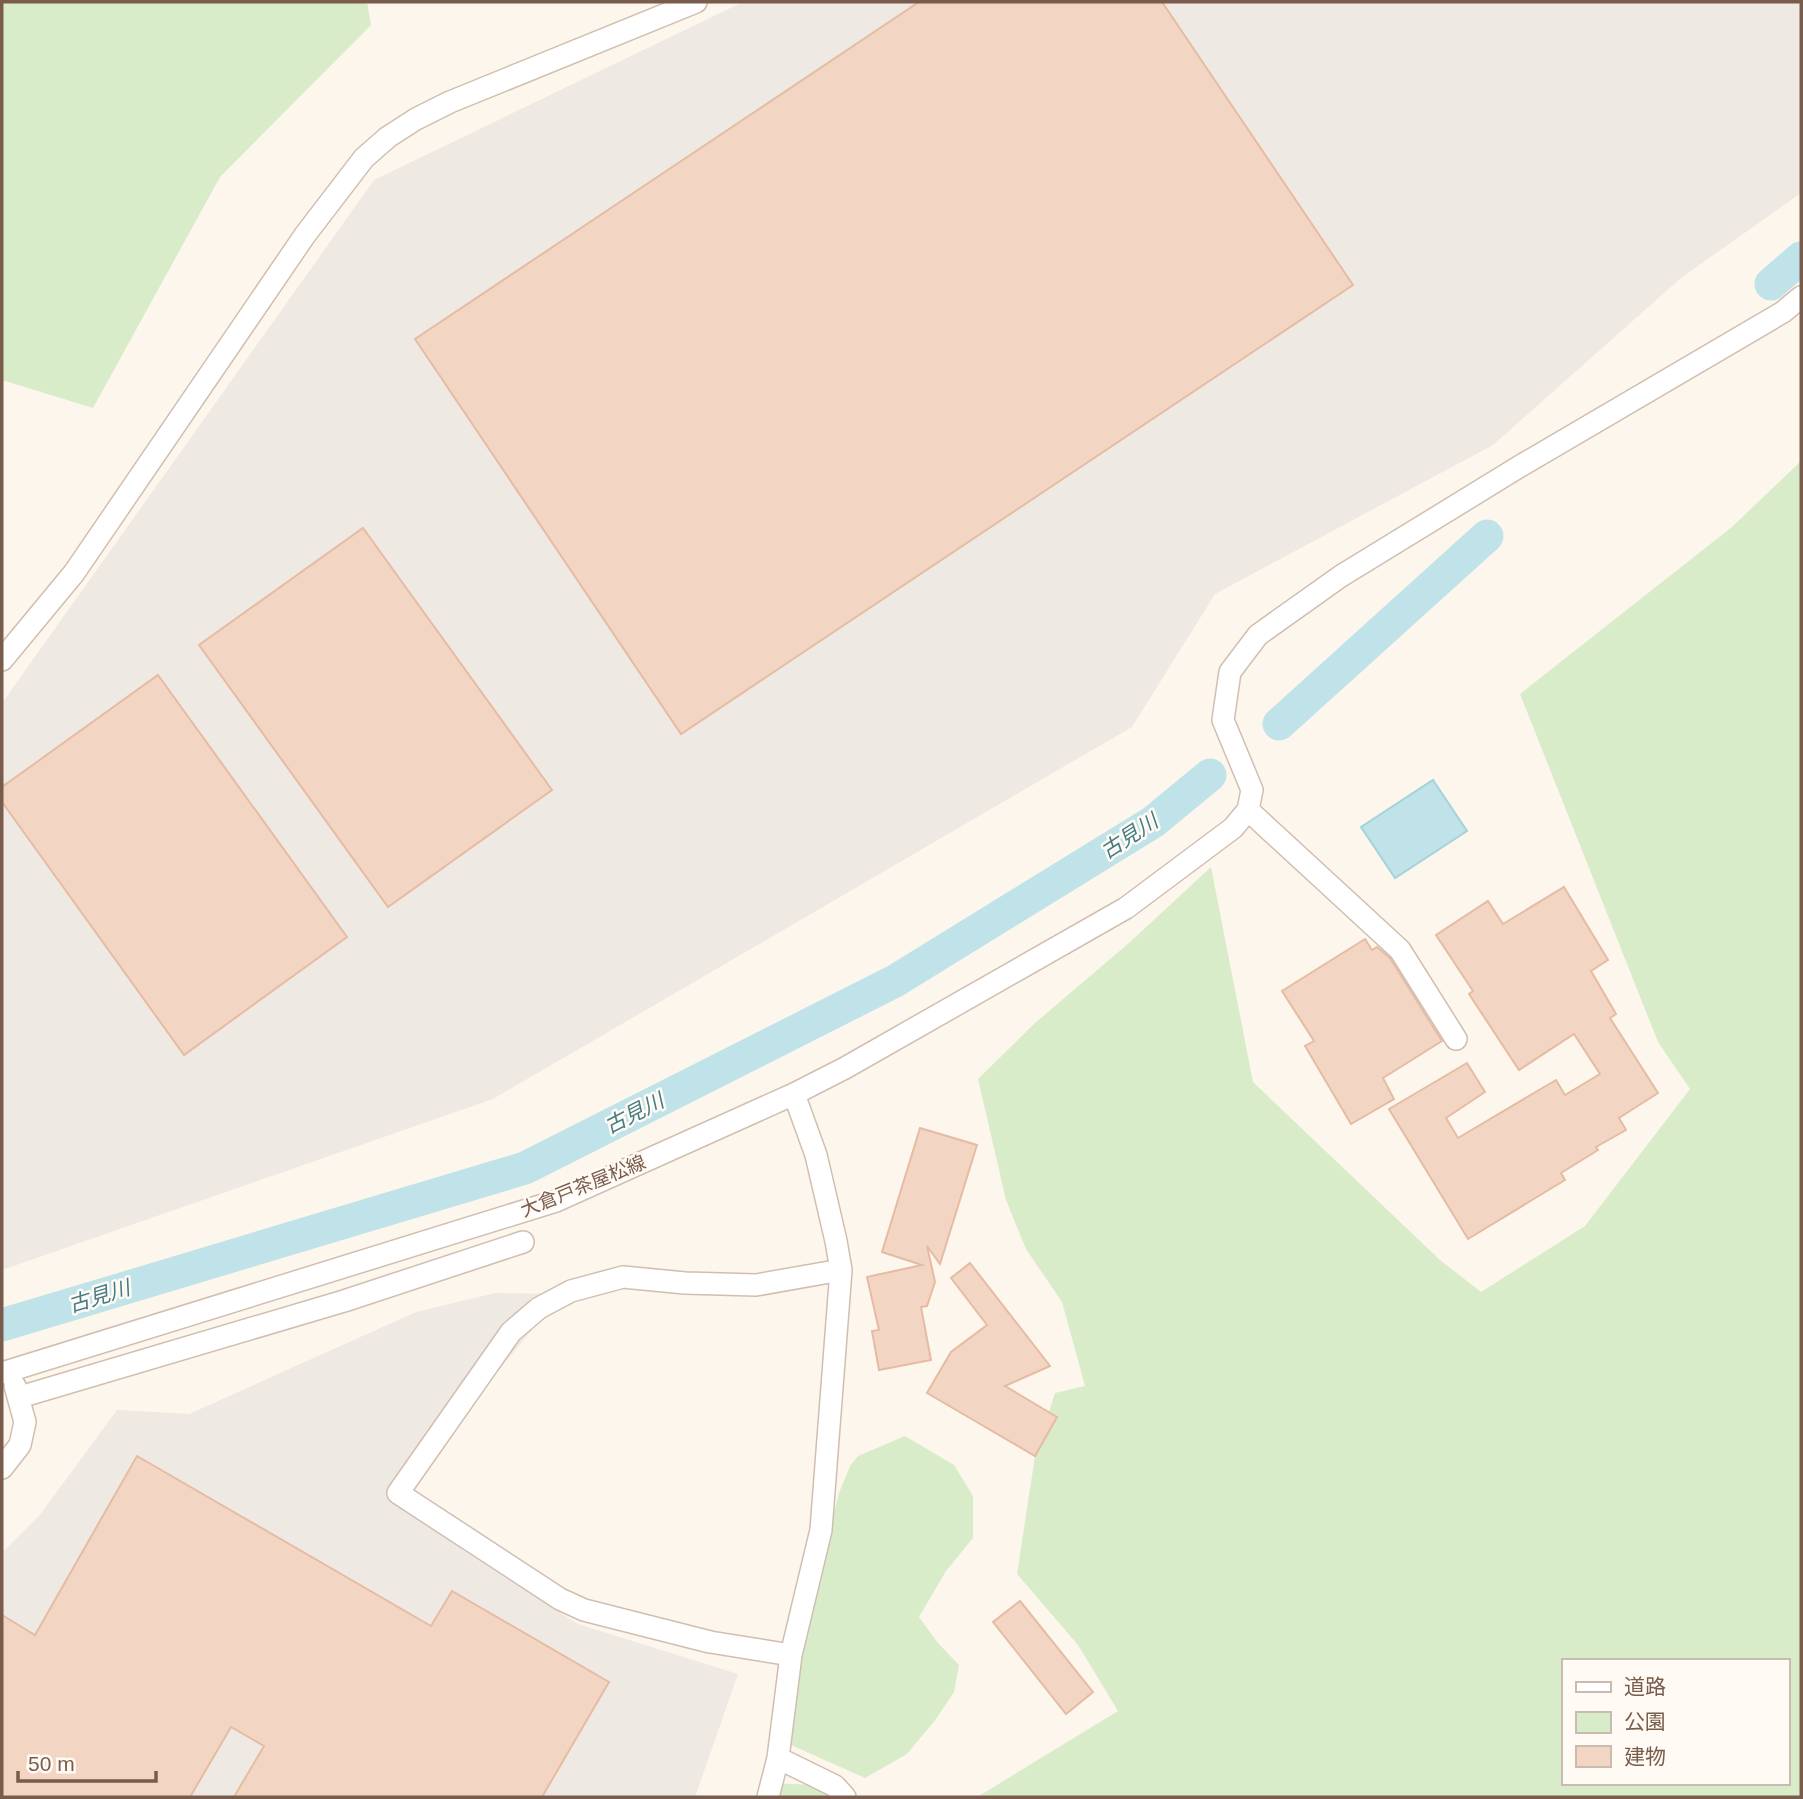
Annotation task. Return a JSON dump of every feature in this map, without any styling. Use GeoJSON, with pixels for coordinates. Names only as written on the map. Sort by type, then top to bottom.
{"type":"FeatureCollection","features":[{"type":"Feature","properties":{"kind":"street"},"geometry":{"type":"LineString","coordinates":[[2,660],[74,573],[305,235],[364,158],[388,137],[450,102],[696,2]]}},
{"type":"Feature","properties":{"kind":"street"},"geometry":{"type":"LineString","coordinates":[[1456,1039],[1400,950],[1248,810],[1252,790],[1223,720],[1230,672],[1258,635],[1352,569],[1522,465],[1783,312],[1801,297]]}},
{"type":"Feature","properties":{"kind":"street","name":"大倉戸茶屋松線"},"geometry":{"type":"LineString","coordinates":[[6,1372],[556,1201],[794,1094],[845,1068],[1126,908],[1233,828],[1248,810]]}},
{"type":"Feature","properties":{"kind":"street"},"geometry":{"type":"LineString","coordinates":[[768,1797],[778,1758],[791,1655],[821,1530],[841,1270],[816,1155],[794,1094]]}},
{"type":"Feature","properties":{"kind":"street"},"geometry":{"type":"LineString","coordinates":[[20,1397],[344,1301],[523,1242]]}},
{"type":"Feature","properties":{"kind":"street"},"geometry":{"type":"LineString","coordinates":[[791,1655],[710,1642],[584,1610],[560,1599],[398,1493],[511,1332],[539,1308],[571,1291],[622,1277],[685,1283],[756,1285],[841,1270]]}},
{"type":"Feature","properties":{"kind":"street"},"geometry":{"type":"LineString","coordinates":[[2,1468],[20,1445],[25,1422],[20,1397],[6,1372]]}},
{"type":"Feature","properties":{"kind":"street"},"geometry":{"type":"LineString","coordinates":[[778,1758],[835,1786],[845,1797]]}},
{"type":"Feature","properties":{"kind":"shaded area"},"geometry":{"type":"Polygon","coordinates":[[[743,2],[1801,2],[1801,193],[1681,278],[1493,445],[1215,594],[1132,727],[493,1099],[2,1270],[2,703],[374,180],[743,2]]]}},
{"type":"Feature","properties":{"kind":"shaded area"},"geometry":{"type":"Polygon","coordinates":[[[495,1293],[561,1294],[398,1494],[464,1551],[578,1624],[738,1674],[695,1797],[2,1797],[2,1553],[39,1516],[117,1410],[189,1414],[416,1312],[495,1293]]]}},
{"type":"Feature","properties":{"kind":"green space"},"geometry":{"type":"Polygon","coordinates":[[[2,2],[367,2],[371,25],[220,177],[93,408],[2,380],[2,2]]]}},
{"type":"Feature","properties":{"kind":"green space"},"geometry":{"type":"Polygon","coordinates":[[[1801,461],[1801,1797],[973,1797],[979,1796],[1118,1711],[1078,1645],[1017,1574],[1035,1456],[1055,1393],[1085,1386],[1062,1302],[1026,1249],[1006,1200],[978,1079],[1035,1023],[1129,943],[1211,867],[1253,1082],[1440,1260],[1481,1292],[1585,1226],[1690,1089],[1658,1042],[1520,694],[1732,527],[1801,461]]]}},
{"type":"Feature","properties":{"kind":"green space"},"geometry":{"type":"Polygon","coordinates":[[[905,1436],[954,1465],[973,1496],[973,1538],[946,1571],[919,1617],[959,1665],[954,1692],[907,1754],[865,1778],[773,1737],[785,1652],[821,1580],[839,1493],[850,1466],[858,1456],[905,1436]]]}},
{"type":"Feature","properties":{"kind":"green space"},"geometry":{"type":"Polygon","coordinates":[[[772,1783],[835,1786],[844,1797],[768,1797],[772,1783]]]}},
{"type":"Feature","properties":{"kind":"water"},"geometry":{"type":"Polygon","coordinates":[[[1433,780],[1467,831],[1395,878],[1361,827],[1433,780]]]}},
{"type":"Feature","properties":{"kind":"building"},"geometry":{"type":"Polygon","coordinates":[[[919,2],[1162,2],[1353,285],[681,734],[415,339],[919,2]]]}},
{"type":"Feature","properties":{"kind":"building"},"geometry":{"type":"Polygon","coordinates":[[[363,528],[552,790],[388,907],[199,645],[363,528]]]}},
{"type":"Feature","properties":{"kind":"building"},"geometry":{"type":"Polygon","coordinates":[[[158,675],[347,937],[184,1055],[2,802],[2,787],[158,675]]]}},
{"type":"Feature","properties":{"kind":"building"},"geometry":{"type":"Polygon","coordinates":[[[1564,887],[1608,960],[1591,971],[1616,1014],[1610,1018],[1658,1093],[1619,1118],[1626,1130],[1596,1147],[1598,1150],[1561,1173],[1565,1180],[1468,1239],[1389,1109],[1467,1063],[1485,1092],[1446,1118],[1458,1138],[1556,1080],[1565,1095],[1600,1074],[1574,1034],[1519,1070],[1469,994],[1473,991],[1436,935],[1488,901],[1503,924],[1564,887]]]}},
{"type":"Feature","properties":{"kind":"building"},"geometry":{"type":"Polygon","coordinates":[[[1365,939],[1372,950],[1377,947],[1390,958],[1442,1041],[1383,1078],[1394,1099],[1351,1124],[1305,1046],[1314,1041],[1282,991],[1365,939]]]}},
{"type":"Feature","properties":{"kind":"building"},"geometry":{"type":"Polygon","coordinates":[[[920,1128],[977,1145],[940,1264],[927,1246],[935,1282],[927,1306],[921,1307],[931,1360],[879,1370],[872,1331],[879,1330],[867,1277],[922,1265],[882,1252],[920,1128]]]}},
{"type":"Feature","properties":{"kind":"building"},"geometry":{"type":"Polygon","coordinates":[[[970,1263],[1050,1366],[1005,1386],[1057,1417],[1035,1456],[927,1393],[951,1352],[987,1325],[951,1278],[970,1263]]]}},
{"type":"Feature","properties":{"kind":"building"},"geometry":{"type":"Polygon","coordinates":[[[137,1456],[431,1626],[452,1591],[609,1682],[542,1797],[234,1797],[264,1746],[231,1727],[190,1797],[2,1797],[2,1615],[35,1635],[137,1456]]]}},
{"type":"Feature","properties":{"kind":"building"},"geometry":{"type":"Polygon","coordinates":[[[1020,1601],[1093,1692],[1066,1714],[993,1622],[1020,1601]]]}},
{"type":"Feature","properties":{"kind":"waterway","name":"古見川"},"geometry":{"type":"LineString","coordinates":[[1771,284],[1801,258]]}},
{"type":"Feature","properties":{"kind":"waterway","name":"古見川"},"geometry":{"type":"LineString","coordinates":[[1279,724],[1487,536]]}},
{"type":"Feature","properties":{"kind":"waterway","name":"古見川"},"geometry":{"type":"LineString","coordinates":[[2,1325],[525,1168],[895,981],[1153,822],[1210,775]]}}]}
